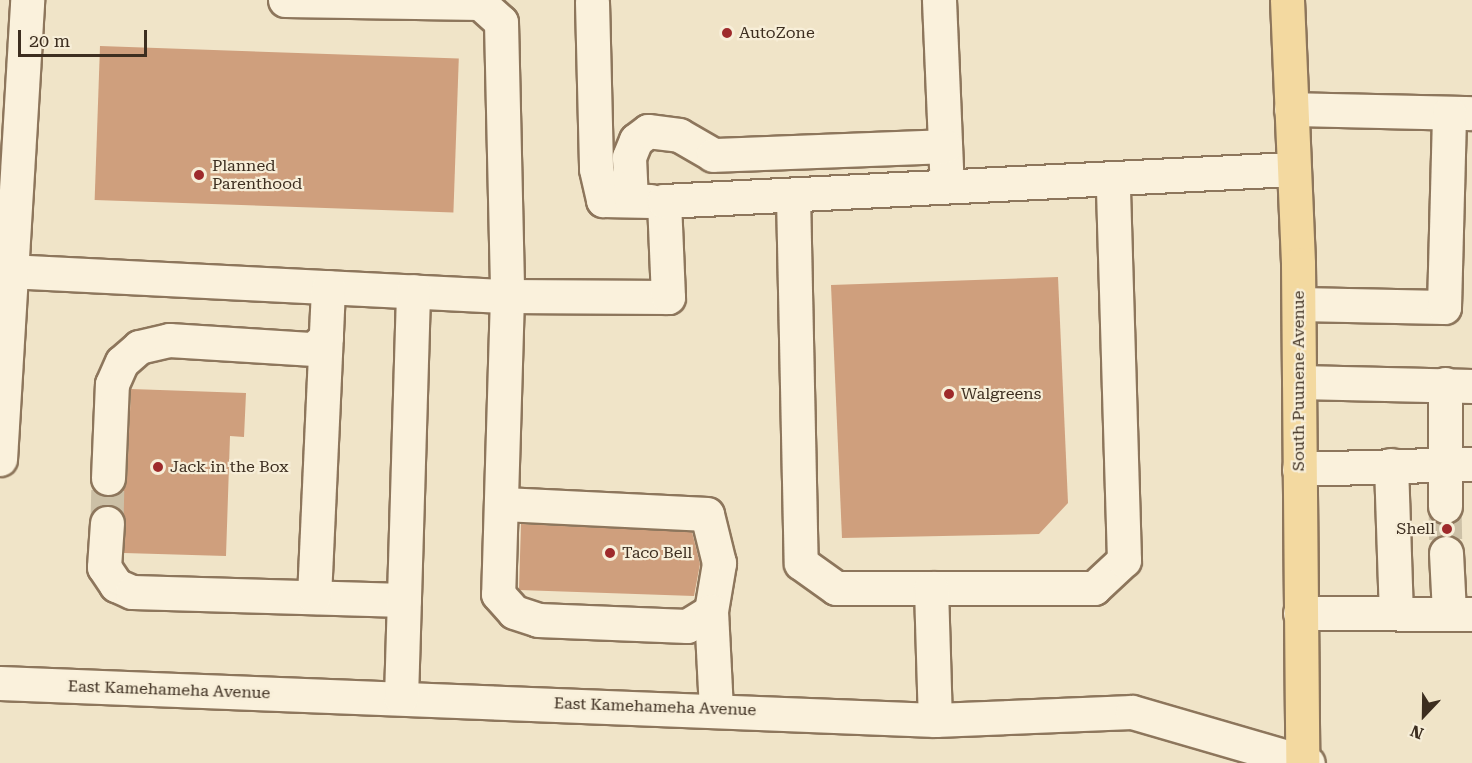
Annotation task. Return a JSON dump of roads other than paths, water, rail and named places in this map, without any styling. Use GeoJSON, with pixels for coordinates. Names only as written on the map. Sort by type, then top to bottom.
{"type":"FeatureCollection","features":[{"type":"Feature","properties":{"kind":"main road","name":"South Puunene Avenue"},"geometry":{"type":"LineString","coordinates":[[1287,0],[1299,304],[1301,763]]}},
{"type":"Feature","properties":{"kind":"street"},"geometry":{"type":"LineString","coordinates":[[0,459],[5,283],[27,0]]}},
{"type":"Feature","properties":{"kind":"street"},"geometry":{"type":"LineString","coordinates":[[285,0],[480,3],[501,22],[507,296],[503,504],[498,594],[514,612],[538,620],[687,626],[711,611]]}},
{"type":"Feature","properties":{"kind":"street"},"geometry":{"type":"LineString","coordinates":[[939,0],[947,187]]}},
{"type":"Feature","properties":{"kind":"street"},"geometry":{"type":"LineString","coordinates":[[592,2],[596,169],[603,200],[664,201],[1292,169]]}},
{"type":"Feature","properties":{"kind":"street"},"geometry":{"type":"LineString","coordinates":[[1291,109],[1461,113],[1444,307],[1299,304]]}},
{"type":"Feature","properties":{"kind":"street"},"geometry":{"type":"LineString","coordinates":[[631,200],[629,157],[636,140],[648,131],[679,135],[713,155],[945,146]]}},
{"type":"Feature","properties":{"kind":"street"},"geometry":{"type":"LineString","coordinates":[[794,195],[801,563],[836,588],[1095,588],[1124,560],[1113,179]]}},
{"type":"Feature","properties":{"kind":"street"},"geometry":{"type":"LineString","coordinates":[[5,283],[328,287],[507,296],[668,297],[664,201]]}},
{"type":"Feature","properties":{"kind":"street"},"geometry":{"type":"LineString","coordinates":[[315,597],[328,287]]}},
{"type":"Feature","properties":{"kind":"street"},"geometry":{"type":"LineString","coordinates":[[401,698],[413,291]]}},
{"type":"Feature","properties":{"kind":"street"},"geometry":{"type":"LineString","coordinates":[[108,478],[112,384],[122,362],[139,347],[169,340],[314,349],[326,337]]}},
{"type":"Feature","properties":{"kind":"street"},"geometry":{"type":"LineString","coordinates":[[1299,382],[1459,385],[1458,464],[1445,506]]}},
{"type":"Feature","properties":{"kind":"street"},"geometry":{"type":"LineString","coordinates":[[1299,468],[1458,464]]}},
{"type":"Feature","properties":{"kind":"street"},"geometry":{"type":"LineString","coordinates":[[1391,465],[1396,613]]}},
{"type":"Feature","properties":{"kind":"street"},"geometry":{"type":"LineString","coordinates":[[503,504],[707,514],[719,563],[711,611],[716,709]]}},
{"type":"Feature","properties":{"kind":"street"},"geometry":{"type":"LineString","coordinates":[[107,524],[104,567],[117,585],[132,592],[404,600]]}},
{"type":"Feature","properties":{"kind":"street"},"geometry":{"type":"LineString","coordinates":[[1300,613],[1461,614],[1446,553]]}},
{"type":"Feature","properties":{"kind":"street"},"geometry":{"type":"LineString","coordinates":[[931,588],[935,720]]}},
{"type":"Feature","properties":{"kind":"street","name":"East Kamehameha Avenue"},"geometry":{"type":"LineString","coordinates":[[0,683],[716,709],[935,720],[1132,712],[1301,763],[1308,763]]}},
{"type":"Feature","properties":{"kind":"tunnel"},"geometry":{"type":"LineString","coordinates":[[107,523],[108,478]]}},
{"type":"Feature","properties":{"kind":"tunnel"},"geometry":{"type":"LineString","coordinates":[[1445,506],[1446,553]]}},
{"type":"Feature","properties":{"kind":"place","name":"AutoZone"},"geometry":{"type":"Point","coordinates":[727,33]}},
{"type":"Feature","properties":{"kind":"place","name":"Planned Parenthood"},"geometry":{"type":"Point","coordinates":[199,175]}},
{"type":"Feature","properties":{"kind":"place","name":"Walgreens"},"geometry":{"type":"Point","coordinates":[949,394]}},
{"type":"Feature","properties":{"kind":"place","name":"Jack in the Box"},"geometry":{"type":"Point","coordinates":[158,467]}},
{"type":"Feature","properties":{"kind":"place","name":"Shell"},"geometry":{"type":"Point","coordinates":[1447,529]}},
{"type":"Feature","properties":{"kind":"place","name":"Taco Bell"},"geometry":{"type":"Point","coordinates":[610,553]}}]}
